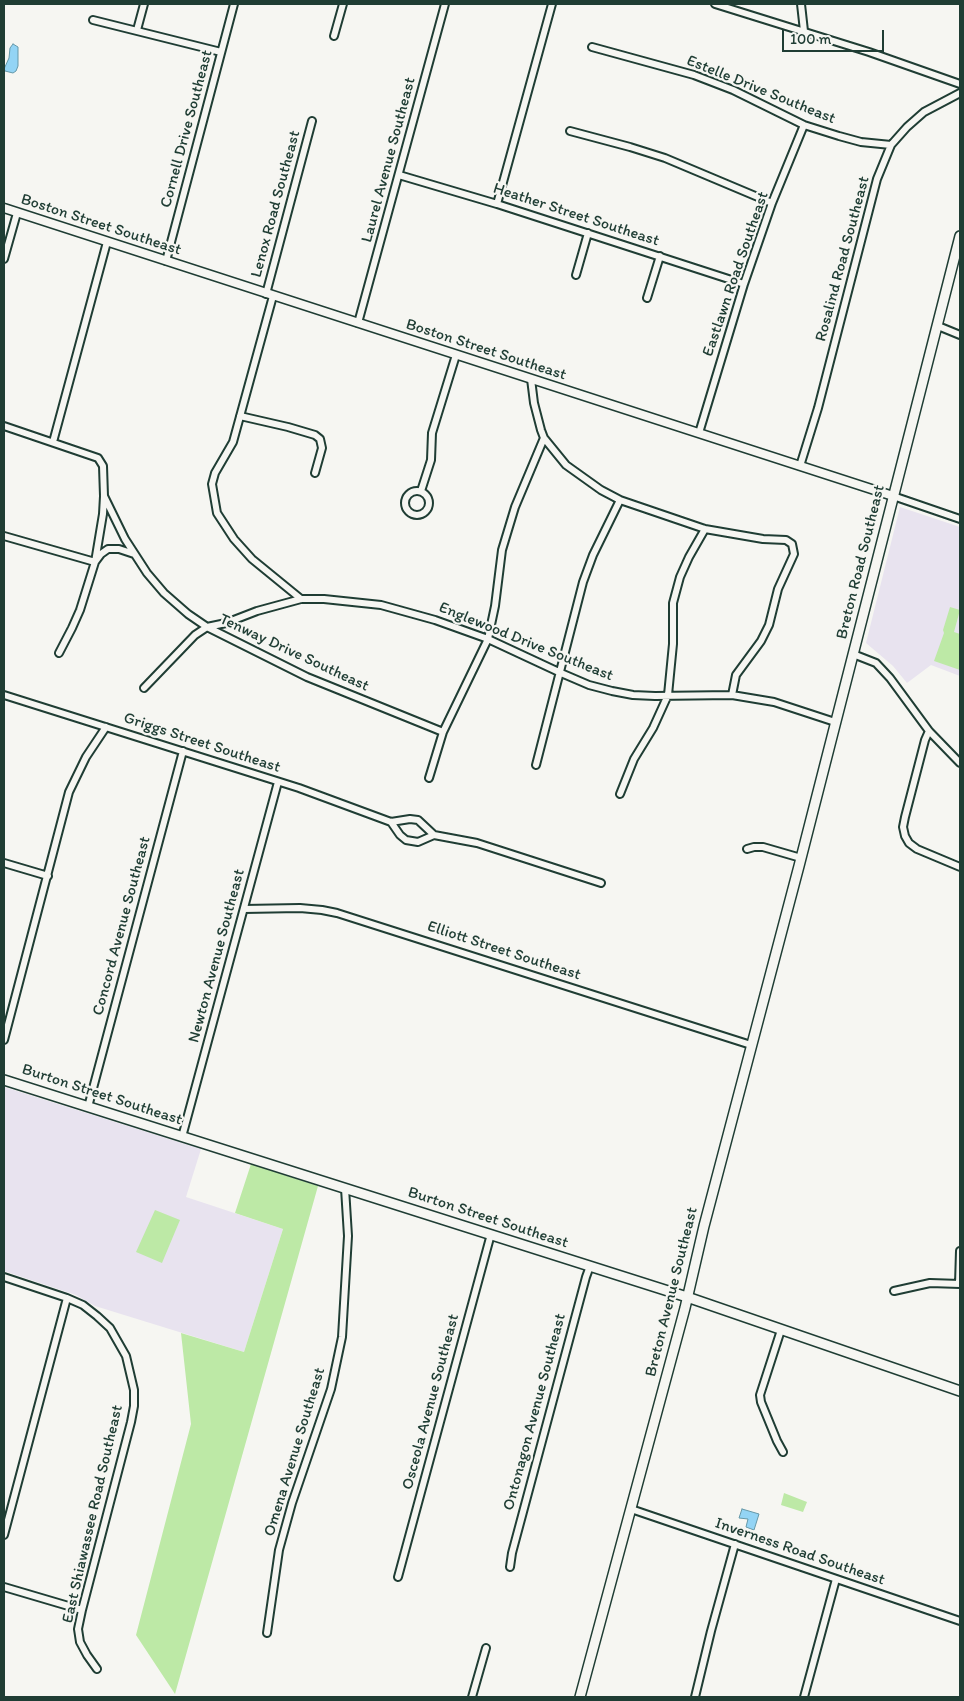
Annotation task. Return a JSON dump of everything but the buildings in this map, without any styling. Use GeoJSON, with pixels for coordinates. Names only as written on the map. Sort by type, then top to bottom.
{"type":"FeatureCollection","features":[{"type":"Feature","properties":{"kind":"main road","name":"Breton Road Southeast"},"geometry":{"type":"LineString","coordinates":[[791,894],[960,237]]}},
{"type":"Feature","properties":{"kind":"main road","name":"Breton Avenue Southeast"},"geometry":{"type":"LineString","coordinates":[[580,1697],[687,1297],[791,894]]}},
{"type":"Feature","properties":{"kind":"main road","name":"Burton Street Southeast"},"geometry":{"type":"LineString","coordinates":[[4,1080],[687,1297],[960,1391]]}},
{"type":"Feature","properties":{"kind":"street"},"geometry":{"type":"LineString","coordinates":[[137,30],[144,4]]}},
{"type":"Feature","properties":{"kind":"street","name":"Cornell Drive Southeast"},"geometry":{"type":"LineString","coordinates":[[166,261],[234,4]]}},
{"type":"Feature","properties":{"kind":"street"},"geometry":{"type":"LineString","coordinates":[[334,36],[343,4]]}},
{"type":"Feature","properties":{"kind":"street","name":"Laurel Avenue Southeast"},"geometry":{"type":"LineString","coordinates":[[358,323],[445,4]]}},
{"type":"Feature","properties":{"kind":"street"},"geometry":{"type":"LineString","coordinates":[[497,204],[552,4]]}},
{"type":"Feature","properties":{"kind":"street"},"geometry":{"type":"LineString","coordinates":[[715,4],[804,31],[960,84]]}},
{"type":"Feature","properties":{"kind":"street"},"geometry":{"type":"LineString","coordinates":[[801,4],[804,31]]}},
{"type":"Feature","properties":{"kind":"street"},"geometry":{"type":"LineString","coordinates":[[93,20],[222,52]]}},
{"type":"Feature","properties":{"kind":"street","name":"Estelle Drive Southeast"},"geometry":{"type":"LineString","coordinates":[[592,47],[694,75],[732,90],[804,125],[861,142],[891,145]]}},
{"type":"Feature","properties":{"kind":"street","name":"Rosalind Road Southeast"},"geometry":{"type":"LineString","coordinates":[[800,466],[818,408],[877,179],[891,145],[924,112],[960,93]]}},
{"type":"Feature","properties":{"kind":"street","name":"Lenox Road Southeast"},"geometry":{"type":"LineString","coordinates":[[301,599],[252,559],[234,539],[218,513],[212,484],[215,473],[233,442],[312,121]]}},
{"type":"Feature","properties":{"kind":"street","name":"Eastlawn Road Southeast"},"geometry":{"type":"LineString","coordinates":[[699,433],[744,284],[772,203],[804,125]]}},
{"type":"Feature","properties":{"kind":"street"},"geometry":{"type":"LineString","coordinates":[[570,131],[665,158],[772,203]]}},
{"type":"Feature","properties":{"kind":"street","name":"Heather Street Southeast"},"geometry":{"type":"LineString","coordinates":[[399,175],[497,204],[744,284]]}},
{"type":"Feature","properties":{"kind":"street","name":"Boston Street Southeast"},"geometry":{"type":"LineString","coordinates":[[4,208],[960,519]]}},
{"type":"Feature","properties":{"kind":"street"},"geometry":{"type":"LineString","coordinates":[[4,260],[17,212]]}},
{"type":"Feature","properties":{"kind":"street"},"geometry":{"type":"LineString","coordinates":[[576,275],[588,233]]}},
{"type":"Feature","properties":{"kind":"street"},"geometry":{"type":"LineString","coordinates":[[53,442],[107,242]]}},
{"type":"Feature","properties":{"kind":"street"},"geometry":{"type":"LineString","coordinates":[[646,298],[660,256]]}},
{"type":"Feature","properties":{"kind":"street"},"geometry":{"type":"LineString","coordinates":[[938,326],[960,335]]}},
{"type":"Feature","properties":{"kind":"street"},"geometry":{"type":"LineString","coordinates":[[421,491],[431,460],[432,433],[456,355]]}},
{"type":"Feature","properties":{"kind":"street"},"geometry":{"type":"LineString","coordinates":[[531,379],[534,403],[544,438],[566,465],[601,490],[620,500],[705,530],[763,539],[786,540],[792,544],[794,554],[778,589],[769,625],[761,641],[736,675],[732,695]]}},
{"type":"Feature","properties":{"kind":"street"},"geometry":{"type":"LineString","coordinates":[[240,416],[288,427],[320,439],[322,448],[316,473]]}},
{"type":"Feature","properties":{"kind":"street"},"geometry":{"type":"LineString","coordinates":[[4,426],[98,458],[103,466],[104,496],[95,562],[80,610],[59,653]]}},
{"type":"Feature","properties":{"kind":"street"},"geometry":{"type":"LineString","coordinates":[[429,778],[443,732],[488,639],[496,606],[502,550],[515,507],[544,438]]}},
{"type":"Feature","properties":{"kind":"street","name":"Tenway Drive Southeast"},"geometry":{"type":"LineString","coordinates":[[104,496],[134,554],[157,586],[179,607],[207,627],[307,678],[443,732]]}},
{"type":"Feature","properties":{"kind":"street"},"geometry":{"type":"LineString","coordinates":[[536,765],[583,582],[593,555],[620,500]]}},
{"type":"Feature","properties":{"kind":"street"},"geometry":{"type":"LineString","coordinates":[[620,794],[634,759],[653,728],[668,695],[673,649],[673,603],[680,577],[705,530]]}},
{"type":"Feature","properties":{"kind":"street"},"geometry":{"type":"LineString","coordinates":[[4,536],[95,562]]}},
{"type":"Feature","properties":{"kind":"street"},"geometry":{"type":"LineString","coordinates":[[95,562],[101,554],[108,550],[119,549],[134,554]]}},
{"type":"Feature","properties":{"kind":"street","name":"Englewood Drive Southeast"},"geometry":{"type":"LineString","coordinates":[[144,688],[195,635],[207,627],[226,623],[257,611],[301,599],[346,601],[381,605],[435,620],[488,639],[561,673],[622,694],[644,696],[732,695],[774,702],[835,722]]}},
{"type":"Feature","properties":{"kind":"street"},"geometry":{"type":"LineString","coordinates":[[854,654],[876,663],[890,678],[929,732],[960,762]]}},
{"type":"Feature","properties":{"kind":"street","name":"Griggs Street Southeast"},"geometry":{"type":"LineString","coordinates":[[4,695],[299,788],[391,822],[410,819],[418,820],[434,835],[477,843],[601,883]]}},
{"type":"Feature","properties":{"kind":"street"},"geometry":{"type":"LineString","coordinates":[[4,1040],[69,792],[86,757],[106,726]]}},
{"type":"Feature","properties":{"kind":"street"},"geometry":{"type":"LineString","coordinates":[[929,732],[905,817],[903,827],[905,836],[909,843],[917,849],[960,867]]}},
{"type":"Feature","properties":{"kind":"street","name":"Concord Avenue Southeast"},"geometry":{"type":"LineString","coordinates":[[88,1107],[183,751]]}},
{"type":"Feature","properties":{"kind":"street","name":"Newton Avenue Southeast"},"geometry":{"type":"LineString","coordinates":[[182,1137],[278,782]]}},
{"type":"Feature","properties":{"kind":"street","name":"Griggs Street Southeast"},"geometry":{"type":"LineString","coordinates":[[391,822],[406,840],[418,842],[434,835]]}},
{"type":"Feature","properties":{"kind":"street"},"geometry":{"type":"LineString","coordinates":[[747,849],[763,847],[801,858]]}},
{"type":"Feature","properties":{"kind":"street"},"geometry":{"type":"LineString","coordinates":[[4,863],[48,876]]}},
{"type":"Feature","properties":{"kind":"street","name":"Elliott Street Southeast"},"geometry":{"type":"LineString","coordinates":[[244,909],[300,908],[322,910],[337,914],[751,1045]]}},
{"type":"Feature","properties":{"kind":"street","name":"Omena Avenue Southeast"},"geometry":{"type":"LineString","coordinates":[[267,1633],[279,1550],[295,1495],[331,1389],[342,1337],[348,1236],[345,1188]]}},
{"type":"Feature","properties":{"kind":"street","name":"Osceola Avenue Southeast"},"geometry":{"type":"LineString","coordinates":[[398,1577],[491,1234]]}},
{"type":"Feature","properties":{"kind":"street"},"geometry":{"type":"LineString","coordinates":[[894,1291],[930,1283],[960,1284],[960,1251]]}},
{"type":"Feature","properties":{"kind":"street","name":"Ontonagon Avenue Southeast"},"geometry":{"type":"LineString","coordinates":[[510,1567],[512,1553],[590,1266]]}},
{"type":"Feature","properties":{"kind":"street","name":"East Shiawassee Road Southeast"},"geometry":{"type":"LineString","coordinates":[[4,1277],[83,1305],[110,1328],[126,1356],[134,1390],[134,1406],[78,1629],[80,1642],[98,1669]]}},
{"type":"Feature","properties":{"kind":"street"},"geometry":{"type":"LineString","coordinates":[[4,1535],[67,1298]]}},
{"type":"Feature","properties":{"kind":"street"},"geometry":{"type":"LineString","coordinates":[[781,1330],[763,1383],[760,1398],[777,1441],[784,1452]]}},
{"type":"Feature","properties":{"kind":"street","name":"Inverness Road Southeast"},"geometry":{"type":"LineString","coordinates":[[631,1509],[960,1621]]}},
{"type":"Feature","properties":{"kind":"street"},"geometry":{"type":"LineString","coordinates":[[695,1697],[735,1544]]}},
{"type":"Feature","properties":{"kind":"street"},"geometry":{"type":"LineString","coordinates":[[804,1697],[836,1579]]}},
{"type":"Feature","properties":{"kind":"street"},"geometry":{"type":"LineString","coordinates":[[4,1587],[82,1610]]}},
{"type":"Feature","properties":{"kind":"street"},"geometry":{"type":"LineString","coordinates":[[472,1697],[486,1648]]}},
{"type":"Feature","properties":{"kind":"shaded area"},"geometry":{"type":"Polygon","coordinates":[[[900,507],[960,527],[960,676],[931,665],[907,683],[893,666],[866,643],[900,507]]]}},
{"type":"Feature","properties":{"kind":"shaded area"},"geometry":{"type":"Polygon","coordinates":[[[4,1087],[201,1149],[186,1197],[283,1229],[244,1352],[95,1306],[76,1295],[4,1271],[4,1087]]]}},
{"type":"Feature","properties":{"kind":"green space"},"geometry":{"type":"Polygon","coordinates":[[[950,607],[960,610],[954,632],[960,634],[960,670],[934,661],[944,633],[943,630],[950,607]]]}},
{"type":"Feature","properties":{"kind":"green space"},"geometry":{"type":"Polygon","coordinates":[[[251,1164],[318,1186],[175,1694],[136,1635],[191,1424],[181,1333],[244,1352],[283,1229],[235,1213],[251,1164]]]}},
{"type":"Feature","properties":{"kind":"green space"},"geometry":{"type":"Polygon","coordinates":[[[155,1210],[180,1220],[162,1263],[136,1252],[155,1210]]]}},
{"type":"Feature","properties":{"kind":"green space"},"geometry":{"type":"Polygon","coordinates":[[[784,1493],[807,1502],[803,1512],[781,1505],[784,1493]]]}},
{"type":"Feature","properties":{"kind":"water"},"geometry":{"type":"Polygon","coordinates":[[[13,44],[18,47],[18,66],[13,73],[4,69],[13,44]]]}},
{"type":"Feature","properties":{"kind":"water"},"geometry":{"type":"Polygon","coordinates":[[[742,1509],[759,1514],[754,1530],[746,1527],[748,1519],[739,1518],[742,1509]]]}}]}
